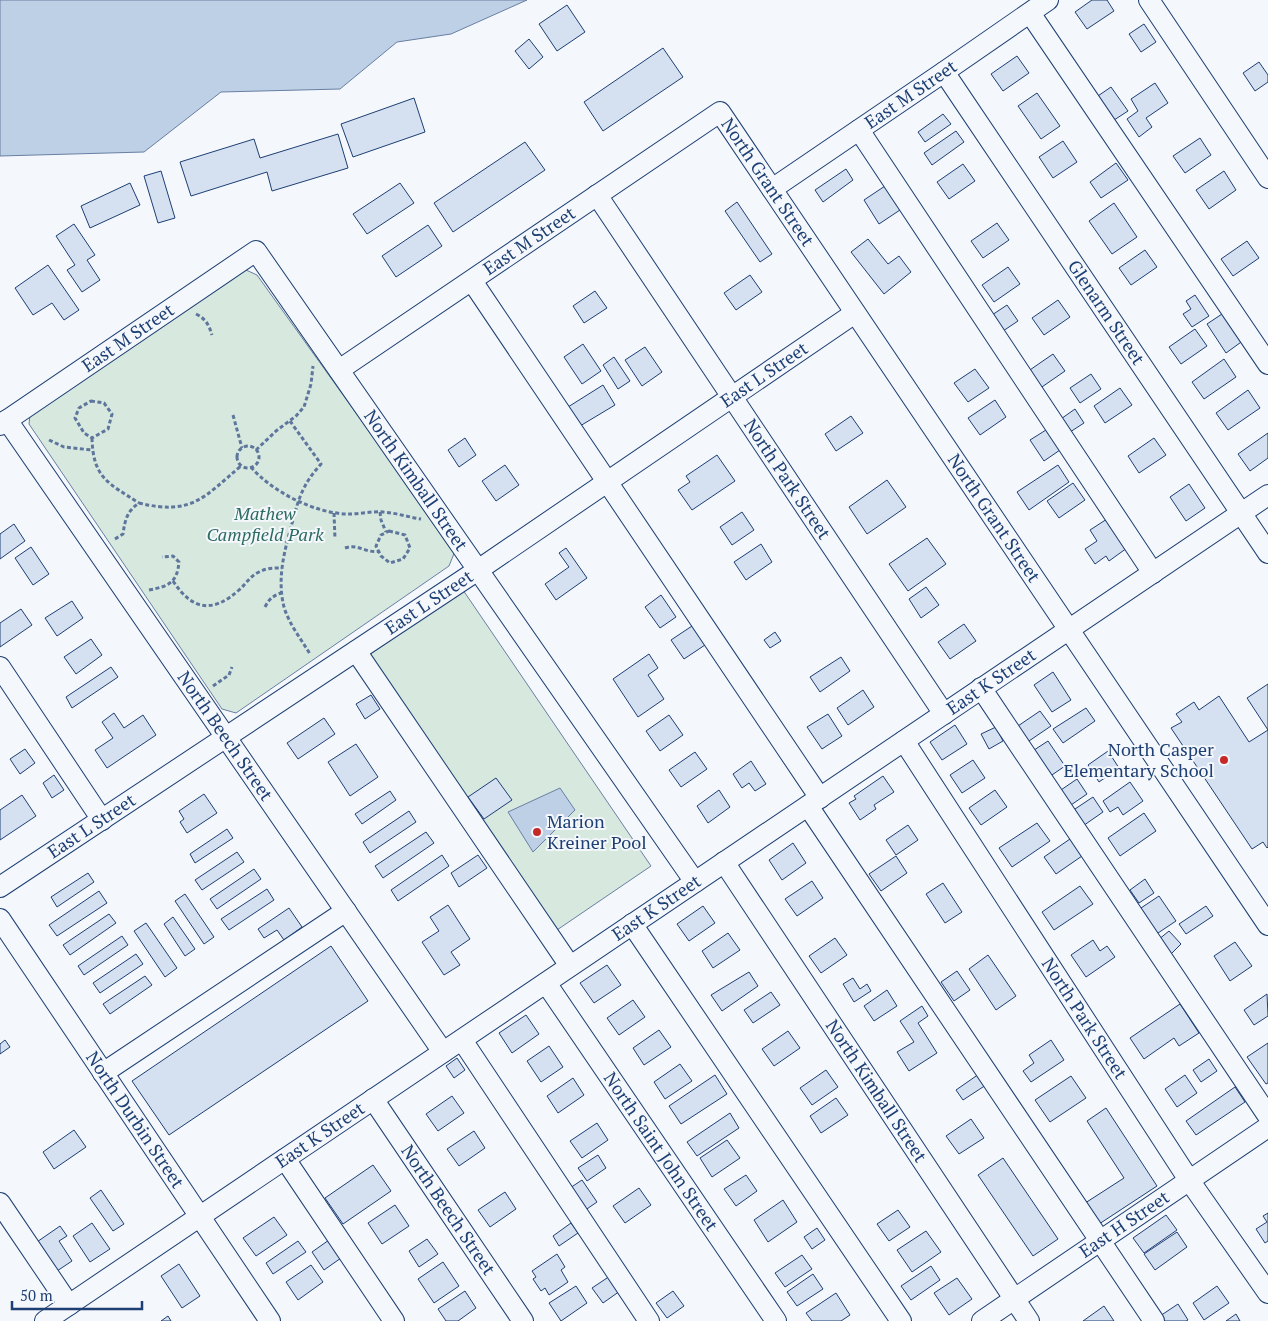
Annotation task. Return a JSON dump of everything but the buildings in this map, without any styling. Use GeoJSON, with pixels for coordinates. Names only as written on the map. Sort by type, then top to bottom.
{"type":"FeatureCollection","features":[{"type":"Feature","properties":{"kind":"street","name":"East M Street"},"geometry":{"type":"LineString","coordinates":[[772,189],[1048,0]]}},
{"type":"Feature","properties":{"kind":"street"},"geometry":{"type":"LineString","coordinates":[[1149,0],[1262,156],[1268,178]]}},
{"type":"Feature","properties":{"kind":"street"},"geometry":{"type":"LineString","coordinates":[[1030,13],[1268,364]]}},
{"type":"Feature","properties":{"kind":"street","name":"Glenarm Street"},"geometry":{"type":"LineString","coordinates":[[944,72],[1268,553]]}},
{"type":"Feature","properties":{"kind":"street","name":"East M Street"},"geometry":{"type":"LineString","coordinates":[[339,370],[720,112]]}},
{"type":"Feature","properties":{"kind":"street","name":"North Grant Street"},"geometry":{"type":"LineString","coordinates":[[720,112],[1268,925]]}},
{"type":"Feature","properties":{"kind":"street"},"geometry":{"type":"LineString","coordinates":[[859,130],[1153,573]]}},
{"type":"Feature","properties":{"kind":"street","name":"North Park Street"},"geometry":{"type":"LineString","coordinates":[[597,195],[944,714]]}},
{"type":"Feature","properties":{"kind":"street","name":"East M Street"},"geometry":{"type":"LineString","coordinates":[[4,422],[256,250]]}},
{"type":"Feature","properties":{"kind":"street","name":"North Kimball Street"},"geometry":{"type":"LineString","coordinates":[[256,250],[695,882]]}},
{"type":"Feature","properties":{"kind":"street"},"geometry":{"type":"LineString","coordinates":[[472,281],[607,482],[1100,1241],[1154,1321]]}},
{"type":"Feature","properties":{"kind":"street","name":"East L Street"},"geometry":{"type":"LineString","coordinates":[[0,887],[478,570],[733,398],[855,313]]}},
{"type":"Feature","properties":{"kind":"street","name":"North Beech Street"},"geometry":{"type":"LineString","coordinates":[[4,422],[443,1052]]}},
{"type":"Feature","properties":{"kind":"street","name":"East K Street"},"geometry":{"type":"LineString","coordinates":[[45,1321],[1268,495]]}},
{"type":"Feature","properties":{"kind":"street"},"geometry":{"type":"LineString","coordinates":[[356,651],[570,966]]}},
{"type":"Feature","properties":{"kind":"street"},"geometry":{"type":"LineString","coordinates":[[0,667],[102,820]]}},
{"type":"Feature","properties":{"kind":"street"},"geometry":{"type":"LineString","coordinates":[[981,688],[1268,1116]]}},
{"type":"Feature","properties":{"kind":"street","name":"North Park Street"},"geometry":{"type":"LineString","coordinates":[[904,741],[1189,1180],[1268,1294]]}},
{"type":"Feature","properties":{"kind":"street","name":"North Kimball Street"},"geometry":{"type":"LineString","coordinates":[[724,862],[1028,1321]]}},
{"type":"Feature","properties":{"kind":"street"},"geometry":{"type":"LineString","coordinates":[[103,1073],[346,911]]}},
{"type":"Feature","properties":{"kind":"street","name":"North Durbin Street"},"geometry":{"type":"LineString","coordinates":[[0,919],[270,1321]]}},
{"type":"Feature","properties":{"kind":"street"},"geometry":{"type":"LineString","coordinates":[[632,924],[901,1321]]}},
{"type":"Feature","properties":{"kind":"street","name":"North Saint John Street"},"geometry":{"type":"LineString","coordinates":[[546,983],[776,1321]]}},
{"type":"Feature","properties":{"kind":"street"},"geometry":{"type":"LineString","coordinates":[[462,1040],[649,1321]]}},
{"type":"Feature","properties":{"kind":"street","name":"North Beech Street"},"geometry":{"type":"LineString","coordinates":[[373,1099],[522,1321]]}},
{"type":"Feature","properties":{"kind":"street","name":"East H Street"},"geometry":{"type":"LineString","coordinates":[[982,1321],[1268,1127]]}},
{"type":"Feature","properties":{"kind":"street"},"geometry":{"type":"LineString","coordinates":[[285,1159],[394,1321]]}},
{"type":"Feature","properties":{"kind":"street"},"geometry":{"type":"LineString","coordinates":[[0,1203],[69,1305]]}},
{"type":"Feature","properties":{"kind":"path"},"geometry":{"type":"LineString","coordinates":[[194,313],[202,317],[208,324],[212,334]]}},
{"type":"Feature","properties":{"kind":"path"},"geometry":{"type":"LineString","coordinates":[[256,450],[304,407],[311,384],[313,364]]}},
{"type":"Feature","properties":{"kind":"path"},"geometry":{"type":"LineString","coordinates":[[90,401],[104,403],[112,414],[108,429],[92,438],[84,433],[75,418],[78,408],[90,401]]}},
{"type":"Feature","properties":{"kind":"path"},"geometry":{"type":"LineString","coordinates":[[233,414],[242,448]]}},
{"type":"Feature","properties":{"kind":"path"},"geometry":{"type":"LineString","coordinates":[[290,421],[320,464],[306,484],[298,500],[282,568],[281,593],[284,608],[310,654]]}},
{"type":"Feature","properties":{"kind":"path"},"geometry":{"type":"LineString","coordinates":[[92,438],[95,465],[100,473],[112,485],[139,503],[152,506],[183,506],[199,501],[241,466]]}},
{"type":"Feature","properties":{"kind":"path"},"geometry":{"type":"LineString","coordinates":[[49,440],[64,447],[92,450]]}},
{"type":"Feature","properties":{"kind":"path"},"geometry":{"type":"LineString","coordinates":[[249,446],[256,450],[258,459],[251,467],[241,466],[237,456],[242,448],[249,446]]}},
{"type":"Feature","properties":{"kind":"path"},"geometry":{"type":"LineString","coordinates":[[251,467],[276,490],[312,507],[348,514],[380,512],[424,520]]}},
{"type":"Feature","properties":{"kind":"path"},"geometry":{"type":"LineString","coordinates":[[115,539],[123,534],[125,520],[131,508],[139,503]]}},
{"type":"Feature","properties":{"kind":"path"},"geometry":{"type":"LineString","coordinates":[[334,512],[335,539]]}},
{"type":"Feature","properties":{"kind":"path"},"geometry":{"type":"LineString","coordinates":[[380,512],[386,532]]}},
{"type":"Feature","properties":{"kind":"path"},"geometry":{"type":"LineString","coordinates":[[386,532],[405,535],[410,548],[403,559],[390,563],[380,556],[376,546],[381,535],[386,532]]}},
{"type":"Feature","properties":{"kind":"path"},"geometry":{"type":"LineString","coordinates":[[275,533],[287,542]]}},
{"type":"Feature","properties":{"kind":"path"},"geometry":{"type":"LineString","coordinates":[[345,548],[351,545],[358,546],[371,553],[378,551]]}},
{"type":"Feature","properties":{"kind":"path"},"geometry":{"type":"LineString","coordinates":[[149,590],[164,587],[173,582],[178,572],[179,562],[174,556],[162,558]]}},
{"type":"Feature","properties":{"kind":"path"},"geometry":{"type":"LineString","coordinates":[[173,582],[186,599],[196,605],[206,606],[219,603],[231,597],[252,576],[261,570],[282,568]]}},
{"type":"Feature","properties":{"kind":"path"},"geometry":{"type":"LineString","coordinates":[[265,607],[268,600],[281,593]]}},
{"type":"Feature","properties":{"kind":"path"},"geometry":{"type":"LineString","coordinates":[[213,686],[229,675],[232,667]]}},
{"type":"Feature","properties":{"kind":"green space","name":"Mathew Campfield Park"},"geometry":{"type":"Polygon","coordinates":[[[246,270],[257,275],[455,551],[449,566],[236,713],[222,709],[29,424],[30,415],[246,270]]]}},
{"type":"Feature","properties":{"kind":"green space","name":"Marion Kreiner Pool"},"geometry":{"type":"Polygon","coordinates":[[[463,590],[651,866],[554,932],[366,657],[463,590]]]}},
{"type":"Feature","properties":{"kind":"water"},"geometry":{"type":"Polygon","coordinates":[[[0,0],[527,0],[451,34],[397,42],[340,89],[221,92],[144,152],[0,156],[0,0]]]}},
{"type":"Feature","properties":{"kind":"water","name":"Marion Kreiner Pool"},"geometry":{"type":"Polygon","coordinates":[[[560,788],[575,810],[533,852],[508,812],[560,788]]]}},
{"type":"Feature","properties":{"kind":"place","name":"North Casper Elementary School"},"geometry":{"type":"Point","coordinates":[1224,760]}},
{"type":"Feature","properties":{"kind":"place","name":"Marion Kreiner Pool"},"geometry":{"type":"Point","coordinates":[537,832]}}]}
